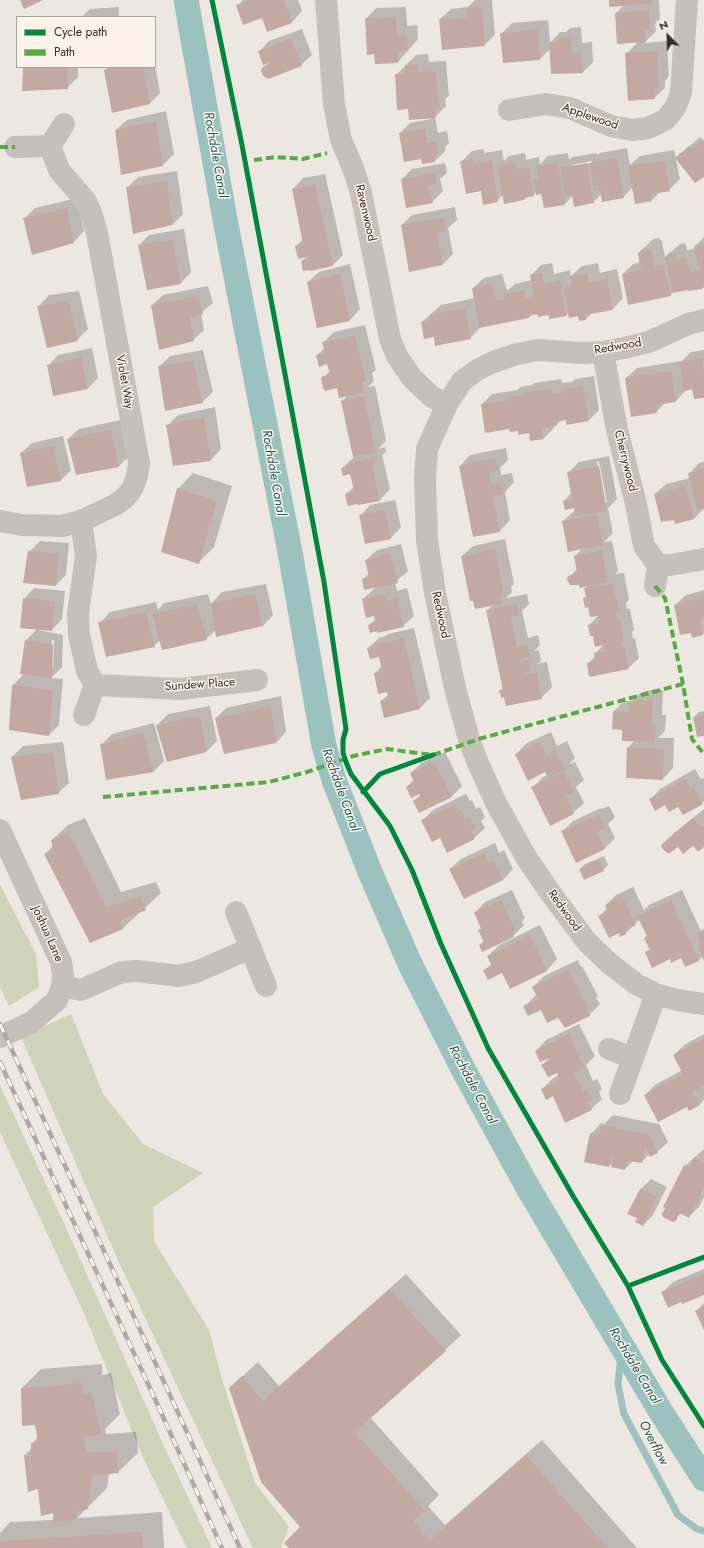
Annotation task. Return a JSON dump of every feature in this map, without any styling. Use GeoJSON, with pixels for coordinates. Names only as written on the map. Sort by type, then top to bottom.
{"type":"FeatureCollection","features":[{"type":"Feature","properties":{"kind":"street","name":"Ravenwood"},"geometry":{"type":"LineString","coordinates":[[326,0],[334,104],[341,140],[353,168],[361,193],[390,338],[397,356],[412,378],[432,397],[446,404]]}},
{"type":"Feature","properties":{"kind":"street","name":"Applewood"},"geometry":{"type":"LineString","coordinates":[[509,110],[546,104],[570,108],[611,126],[632,130],[648,128],[665,120],[675,108],[681,92],[687,0]]}},
{"type":"Feature","properties":{"kind":"street"},"geometry":{"type":"LineString","coordinates":[[15,147],[50,146],[64,124]]}},
{"type":"Feature","properties":{"kind":"street","name":"Violet Way"},"geometry":{"type":"LineString","coordinates":[[0,521],[23,525],[62,526],[81,521],[115,505],[126,497],[133,488],[139,463],[97,233],[91,212],[85,200],[59,170],[50,146]]}},
{"type":"Feature","properties":{"kind":"street","name":"Redwood"},"geometry":{"type":"LineString","coordinates":[[704,320],[688,324],[649,342],[603,352],[582,353],[538,350],[516,354],[493,362],[462,381],[446,404],[427,449],[425,478],[428,540],[436,600],[455,688],[470,743],[496,803],[526,857],[587,942],[610,964],[636,984],[656,994],[677,1000],[704,1004]]}},
{"type":"Feature","properties":{"kind":"street","name":"Cherrywood"},"geometry":{"type":"LineString","coordinates":[[603,352],[617,430],[636,504],[644,546],[656,575],[670,565],[704,559]]}},
{"type":"Feature","properties":{"kind":"street"},"geometry":{"type":"LineString","coordinates":[[81,521],[86,556],[78,613],[79,635],[88,671],[95,685],[84,715]]}},
{"type":"Feature","properties":{"kind":"street","name":"Sundew Place"},"geometry":{"type":"LineString","coordinates":[[95,685],[180,689],[257,680]]}},
{"type":"Feature","properties":{"kind":"street","name":"Joshua Lane"},"geometry":{"type":"LineString","coordinates":[[0,830],[61,962],[63,975],[62,986],[56,1000],[32,1022],[0,1037]]}},
{"type":"Feature","properties":{"kind":"street"},"geometry":{"type":"LineString","coordinates":[[236,912],[266,986]]}},
{"type":"Feature","properties":{"kind":"street"},"geometry":{"type":"LineString","coordinates":[[62,986],[82,990],[122,972],[138,971],[179,976],[196,972],[251,948]]}},
{"type":"Feature","properties":{"kind":"street"},"geometry":{"type":"LineString","coordinates":[[620,1094],[656,994]]}},
{"type":"Feature","properties":{"kind":"street"},"geometry":{"type":"LineString","coordinates":[[608,1050],[633,1058]]}},
{"type":"Feature","properties":{"kind":"green space"},"geometry":{"type":"Polygon","coordinates":[[[0,885],[36,954],[39,987],[9,1006],[0,987],[0,885]]]}},
{"type":"Feature","properties":{"kind":"green space"},"geometry":{"type":"Polygon","coordinates":[[[71,1014],[103,1094],[143,1144],[203,1173],[153,1207],[154,1241],[209,1330],[221,1376],[255,1483],[289,1527],[281,1548],[253,1548],[117,1258],[21,1037],[71,1014]]]}},
{"type":"Feature","properties":{"kind":"green space"},"geometry":{"type":"Polygon","coordinates":[[[0,1085],[212,1548],[187,1548],[144,1460],[83,1311],[0,1132],[0,1085]]]}},
{"type":"Feature","properties":{"kind":"building"},"geometry":{"type":"Polygon","coordinates":[[[20,0],[43,0],[24,9],[20,0]]]}},
{"type":"Feature","properties":{"kind":"building"},"geometry":{"type":"Polygon","coordinates":[[[247,0],[284,0],[292,23],[267,32],[262,18],[243,25],[236,5],[247,0]]]}},
{"type":"Feature","properties":{"kind":"building"},"geometry":{"type":"Polygon","coordinates":[[[609,0],[652,0],[652,4],[609,7],[609,0]]]}},
{"type":"Feature","properties":{"kind":"building"},"geometry":{"type":"Polygon","coordinates":[[[482,7],[485,46],[442,50],[439,19],[467,17],[466,8],[482,7]]]}},
{"type":"Feature","properties":{"kind":"building"},"geometry":{"type":"Polygon","coordinates":[[[649,10],[650,30],[645,31],[646,42],[617,44],[615,13],[649,10]]]}},
{"type":"Feature","properties":{"kind":"building"},"geometry":{"type":"Polygon","coordinates":[[[396,17],[397,36],[407,35],[408,50],[398,51],[398,63],[375,64],[374,54],[367,55],[365,18],[396,17]]]}},
{"type":"Feature","properties":{"kind":"building"},"geometry":{"type":"Polygon","coordinates":[[[538,30],[540,60],[503,63],[500,33],[538,30]]]}},
{"type":"Feature","properties":{"kind":"building"},"geometry":{"type":"Polygon","coordinates":[[[571,37],[572,53],[581,52],[583,73],[551,74],[549,42],[559,42],[558,38],[571,37]]]}},
{"type":"Feature","properties":{"kind":"building"},"geometry":{"type":"Polygon","coordinates":[[[291,38],[302,66],[268,79],[263,76],[261,70],[264,66],[272,62],[263,65],[258,51],[291,38]]]}},
{"type":"Feature","properties":{"kind":"building"},"geometry":{"type":"Polygon","coordinates":[[[657,51],[659,88],[654,88],[655,99],[628,101],[625,53],[657,51]]]}},
{"type":"Feature","properties":{"kind":"building"},"geometry":{"type":"Polygon","coordinates":[[[418,64],[418,72],[436,71],[439,107],[435,108],[436,118],[409,120],[408,109],[397,110],[395,74],[405,74],[405,65],[418,64]]]}},
{"type":"Feature","properties":{"kind":"building"},"geometry":{"type":"Polygon","coordinates":[[[23,68],[67,68],[68,89],[22,91],[23,68]]]}},
{"type":"Feature","properties":{"kind":"building"},"geometry":{"type":"Polygon","coordinates":[[[115,68],[143,68],[150,104],[112,113],[104,70],[115,68]]]}},
{"type":"Feature","properties":{"kind":"building"},"geometry":{"type":"Polygon","coordinates":[[[156,121],[163,166],[121,175],[115,130],[156,121]]]}},
{"type":"Feature","properties":{"kind":"building"},"geometry":{"type":"Polygon","coordinates":[[[425,128],[427,143],[436,141],[439,154],[434,155],[435,162],[422,164],[421,159],[404,162],[399,133],[425,128]]]}},
{"type":"Feature","properties":{"kind":"building"},"geometry":{"type":"Polygon","coordinates":[[[702,141],[704,143],[704,177],[695,183],[675,158],[689,146],[692,149],[702,141]]]}},
{"type":"Feature","properties":{"kind":"building"},"geometry":{"type":"Polygon","coordinates":[[[617,158],[624,198],[602,202],[600,190],[594,191],[589,163],[617,158]]]}},
{"type":"Feature","properties":{"kind":"building"},"geometry":{"type":"Polygon","coordinates":[[[473,159],[474,163],[492,160],[498,202],[483,205],[481,191],[466,194],[460,161],[473,159]]]}},
{"type":"Feature","properties":{"kind":"building"},"geometry":{"type":"Polygon","coordinates":[[[664,160],[670,191],[651,194],[652,201],[635,204],[628,166],[664,160]]]}},
{"type":"Feature","properties":{"kind":"building"},"geometry":{"type":"Polygon","coordinates":[[[515,163],[516,169],[529,167],[534,196],[524,198],[524,200],[504,204],[497,166],[515,163]]]}},
{"type":"Feature","properties":{"kind":"building"},"geometry":{"type":"Polygon","coordinates":[[[558,163],[565,205],[544,208],[541,194],[536,195],[533,179],[538,178],[536,166],[558,163]]]}},
{"type":"Feature","properties":{"kind":"building"},"geometry":{"type":"Polygon","coordinates":[[[587,163],[594,203],[574,207],[572,195],[565,197],[560,168],[587,163]]]}},
{"type":"Feature","properties":{"kind":"building"},"geometry":{"type":"Polygon","coordinates":[[[435,173],[437,184],[429,186],[433,203],[406,208],[401,179],[435,173]]]}},
{"type":"Feature","properties":{"kind":"building"},"geometry":{"type":"Polygon","coordinates":[[[167,181],[172,225],[133,234],[126,187],[167,181]]]}},
{"type":"Feature","properties":{"kind":"building"},"geometry":{"type":"Polygon","coordinates":[[[315,184],[333,266],[303,271],[301,261],[307,259],[307,257],[298,259],[295,246],[303,244],[292,189],[315,184]]]}},
{"type":"Feature","properties":{"kind":"building"},"geometry":{"type":"Polygon","coordinates":[[[67,208],[74,243],[32,255],[23,218],[67,208]]]}},
{"type":"Feature","properties":{"kind":"building"},"geometry":{"type":"Polygon","coordinates":[[[444,217],[447,231],[437,233],[443,265],[409,272],[401,225],[444,217]]]}},
{"type":"Feature","properties":{"kind":"building"},"geometry":{"type":"Polygon","coordinates":[[[173,239],[181,284],[147,290],[138,245],[173,239]]]}},
{"type":"Feature","properties":{"kind":"building"},"geometry":{"type":"Polygon","coordinates":[[[704,244],[704,287],[702,289],[672,293],[665,258],[668,254],[673,253],[676,255],[677,260],[686,258],[690,272],[699,270],[694,246],[704,244]]]}},
{"type":"Feature","properties":{"kind":"building"},"geometry":{"type":"Polygon","coordinates":[[[647,248],[652,251],[655,267],[664,265],[671,296],[628,305],[622,274],[641,270],[638,254],[642,249],[647,248]]]}},
{"type":"Feature","properties":{"kind":"building"},"geometry":{"type":"Polygon","coordinates":[[[542,272],[544,284],[560,280],[567,316],[549,319],[549,315],[538,317],[537,314],[529,316],[529,318],[479,328],[472,288],[492,284],[496,300],[504,299],[503,294],[524,290],[526,298],[534,296],[530,275],[542,272]]]}},
{"type":"Feature","properties":{"kind":"building"},"geometry":{"type":"Polygon","coordinates":[[[587,273],[589,282],[607,279],[613,310],[585,315],[586,320],[579,321],[578,316],[569,318],[563,288],[572,286],[570,276],[587,273]]]}},
{"type":"Feature","properties":{"kind":"building"},"geometry":{"type":"Polygon","coordinates":[[[340,274],[350,321],[317,328],[307,282],[340,274]]]}},
{"type":"Feature","properties":{"kind":"building"},"geometry":{"type":"Polygon","coordinates":[[[198,296],[203,314],[190,318],[194,341],[159,350],[151,305],[198,296]]]}},
{"type":"Feature","properties":{"kind":"building"},"geometry":{"type":"Polygon","coordinates":[[[69,301],[78,341],[47,348],[37,306],[69,301]]]}},
{"type":"Feature","properties":{"kind":"building"},"geometry":{"type":"Polygon","coordinates":[[[465,308],[471,339],[435,346],[434,337],[424,339],[421,322],[430,320],[429,315],[465,308]]]}},
{"type":"Feature","properties":{"kind":"building"},"geometry":{"type":"Polygon","coordinates":[[[355,335],[366,381],[362,382],[364,393],[339,398],[337,388],[325,391],[323,388],[321,378],[323,376],[330,375],[327,364],[319,367],[316,355],[325,353],[322,342],[355,335]]]}},
{"type":"Feature","properties":{"kind":"building"},"geometry":{"type":"Polygon","coordinates":[[[81,357],[88,389],[53,396],[47,365],[81,357]]]}},
{"type":"Feature","properties":{"kind":"building"},"geometry":{"type":"Polygon","coordinates":[[[702,358],[704,371],[704,398],[694,399],[692,389],[684,391],[679,362],[702,358]]]}},
{"type":"Feature","properties":{"kind":"building"},"geometry":{"type":"Polygon","coordinates":[[[193,360],[203,403],[165,411],[158,366],[193,360]]]}},
{"type":"Feature","properties":{"kind":"building"},"geometry":{"type":"Polygon","coordinates":[[[671,371],[676,402],[656,405],[657,413],[631,417],[625,378],[671,371]]]}},
{"type":"Feature","properties":{"kind":"building"},"geometry":{"type":"Polygon","coordinates":[[[583,386],[589,421],[566,425],[566,420],[556,422],[557,426],[542,428],[544,439],[530,441],[529,433],[518,435],[518,431],[510,432],[509,429],[485,433],[481,404],[508,400],[508,397],[523,395],[522,393],[551,389],[552,393],[564,392],[564,389],[583,386]]]}},
{"type":"Feature","properties":{"kind":"building"},"geometry":{"type":"Polygon","coordinates":[[[364,396],[376,453],[353,457],[341,401],[364,396]]]}},
{"type":"Feature","properties":{"kind":"building"},"geometry":{"type":"Polygon","coordinates":[[[204,417],[211,461],[173,466],[166,425],[204,417]]]}},
{"type":"Feature","properties":{"kind":"building"},"geometry":{"type":"Polygon","coordinates":[[[111,430],[119,467],[76,475],[67,439],[111,430]]]}},
{"type":"Feature","properties":{"kind":"building"},"geometry":{"type":"Polygon","coordinates":[[[53,446],[61,481],[27,487],[20,453],[53,446]]]}},
{"type":"Feature","properties":{"kind":"building"},"geometry":{"type":"Polygon","coordinates":[[[375,457],[376,463],[372,464],[380,501],[348,506],[345,494],[354,492],[354,490],[350,474],[343,476],[341,468],[349,466],[348,463],[375,457]]]}},
{"type":"Feature","properties":{"kind":"building"},"geometry":{"type":"Polygon","coordinates":[[[496,458],[498,471],[489,473],[491,485],[502,483],[504,494],[493,496],[500,532],[473,537],[459,466],[496,458]]]}},
{"type":"Feature","properties":{"kind":"building"},"geometry":{"type":"Polygon","coordinates":[[[599,466],[607,511],[576,516],[574,508],[565,510],[563,501],[572,499],[567,472],[599,466]]]}},
{"type":"Feature","properties":{"kind":"building"},"geometry":{"type":"Polygon","coordinates":[[[704,469],[704,509],[697,510],[688,473],[704,469]]]}},
{"type":"Feature","properties":{"kind":"building"},"geometry":{"type":"Polygon","coordinates":[[[686,486],[694,519],[675,524],[674,520],[661,522],[654,494],[686,486]]]}},
{"type":"Feature","properties":{"kind":"building"},"geometry":{"type":"Polygon","coordinates":[[[177,488],[217,501],[199,564],[161,552],[177,488]]]}},
{"type":"Feature","properties":{"kind":"building"},"geometry":{"type":"Polygon","coordinates":[[[385,510],[391,539],[365,544],[359,515],[385,510]]]}},
{"type":"Feature","properties":{"kind":"building"},"geometry":{"type":"Polygon","coordinates":[[[597,514],[603,545],[568,552],[562,521],[597,514]]]}},
{"type":"Feature","properties":{"kind":"building"},"geometry":{"type":"Polygon","coordinates":[[[495,549],[504,595],[500,596],[502,604],[475,609],[473,601],[470,601],[461,556],[495,549]]]}},
{"type":"Feature","properties":{"kind":"building"},"geometry":{"type":"Polygon","coordinates":[[[602,550],[608,582],[580,588],[579,585],[570,585],[567,580],[568,576],[577,573],[574,556],[602,550]]]}},
{"type":"Feature","properties":{"kind":"building"},"geometry":{"type":"Polygon","coordinates":[[[28,551],[59,553],[56,586],[23,583],[28,551]]]}},
{"type":"Feature","properties":{"kind":"building"},"geometry":{"type":"Polygon","coordinates":[[[390,554],[398,583],[364,590],[362,579],[369,577],[365,560],[390,554]]]}},
{"type":"Feature","properties":{"kind":"building"},"geometry":{"type":"Polygon","coordinates":[[[613,583],[619,612],[616,613],[617,619],[620,619],[624,641],[621,642],[622,648],[625,648],[629,669],[589,677],[587,663],[595,661],[594,653],[606,651],[604,645],[595,647],[593,636],[590,636],[588,625],[599,623],[598,616],[590,617],[588,607],[585,608],[583,598],[586,597],[584,588],[613,583]]]}},
{"type":"Feature","properties":{"kind":"building"},"geometry":{"type":"Polygon","coordinates":[[[255,594],[263,626],[216,637],[211,603],[255,594]]]}},
{"type":"Feature","properties":{"kind":"building"},"geometry":{"type":"Polygon","coordinates":[[[385,594],[387,601],[397,598],[404,627],[377,633],[377,631],[370,633],[368,625],[376,623],[374,616],[366,618],[362,599],[385,594]]]}},
{"type":"Feature","properties":{"kind":"building"},"geometry":{"type":"Polygon","coordinates":[[[704,597],[704,617],[700,618],[703,635],[692,638],[691,633],[680,635],[674,605],[704,597]]]}},
{"type":"Feature","properties":{"kind":"building"},"geometry":{"type":"Polygon","coordinates":[[[23,598],[55,601],[52,631],[20,628],[23,598]]]}},
{"type":"Feature","properties":{"kind":"building"},"geometry":{"type":"Polygon","coordinates":[[[197,604],[207,640],[162,650],[152,614],[197,604]]]}},
{"type":"Feature","properties":{"kind":"building"},"geometry":{"type":"Polygon","coordinates":[[[517,604],[519,615],[511,617],[517,647],[527,645],[530,657],[520,659],[520,662],[529,660],[531,672],[523,675],[537,672],[542,699],[506,706],[504,697],[501,698],[499,690],[503,690],[486,610],[517,604]]]}},
{"type":"Feature","properties":{"kind":"building"},"geometry":{"type":"Polygon","coordinates":[[[146,612],[155,647],[106,657],[98,622],[146,612]]]}},
{"type":"Feature","properties":{"kind":"building"},"geometry":{"type":"Polygon","coordinates":[[[404,638],[420,709],[384,718],[380,701],[389,699],[387,692],[378,694],[374,673],[382,671],[379,657],[370,659],[367,648],[376,646],[376,644],[404,638]]]}},
{"type":"Feature","properties":{"kind":"building"},"geometry":{"type":"Polygon","coordinates":[[[25,640],[53,645],[52,678],[20,674],[25,640]]]}},
{"type":"Feature","properties":{"kind":"building"},"geometry":{"type":"Polygon","coordinates":[[[12,685],[53,690],[49,736],[9,730],[12,685]]]}},
{"type":"Feature","properties":{"kind":"building"},"geometry":{"type":"Polygon","coordinates":[[[640,700],[653,700],[652,725],[656,725],[655,742],[622,741],[622,730],[612,729],[613,711],[629,712],[629,703],[640,700]]]}},
{"type":"Feature","properties":{"kind":"building"},"geometry":{"type":"Polygon","coordinates":[[[271,706],[276,743],[224,754],[215,718],[271,706]]]}},
{"type":"Feature","properties":{"kind":"building"},"geometry":{"type":"Polygon","coordinates":[[[704,715],[704,736],[697,737],[693,717],[704,715]]]}},
{"type":"Feature","properties":{"kind":"building"},"geometry":{"type":"Polygon","coordinates":[[[200,716],[207,752],[167,762],[156,725],[200,716]]]}},
{"type":"Feature","properties":{"kind":"building"},"geometry":{"type":"Polygon","coordinates":[[[143,733],[154,772],[106,780],[100,744],[143,733]]]}},
{"type":"Feature","properties":{"kind":"building"},"geometry":{"type":"Polygon","coordinates":[[[540,742],[546,755],[556,751],[565,770],[548,778],[545,772],[528,781],[515,754],[540,742]]]}},
{"type":"Feature","properties":{"kind":"building"},"geometry":{"type":"Polygon","coordinates":[[[627,747],[664,749],[663,780],[626,778],[627,747]]]}},
{"type":"Feature","properties":{"kind":"building"},"geometry":{"type":"Polygon","coordinates":[[[53,752],[59,794],[21,800],[11,757],[53,752]]]}},
{"type":"Feature","properties":{"kind":"building"},"geometry":{"type":"Polygon","coordinates":[[[434,761],[452,797],[419,813],[413,801],[421,797],[420,794],[411,798],[406,787],[414,782],[410,773],[434,761]]]}},
{"type":"Feature","properties":{"kind":"building"},"geometry":{"type":"Polygon","coordinates":[[[564,772],[574,792],[565,795],[574,814],[550,826],[531,787],[564,772]]]}},
{"type":"Feature","properties":{"kind":"building"},"geometry":{"type":"Polygon","coordinates":[[[685,779],[691,789],[693,787],[703,804],[683,815],[678,807],[669,812],[665,805],[655,811],[649,799],[685,779]]]}},
{"type":"Feature","properties":{"kind":"building"},"geometry":{"type":"Polygon","coordinates":[[[456,804],[459,811],[461,810],[465,819],[470,817],[475,828],[471,831],[475,839],[447,853],[440,838],[432,842],[421,820],[456,804]]]}},
{"type":"Feature","properties":{"kind":"building"},"geometry":{"type":"Polygon","coordinates":[[[599,815],[605,828],[597,832],[605,849],[576,863],[561,831],[599,815]]]}},
{"type":"Feature","properties":{"kind":"building"},"geometry":{"type":"Polygon","coordinates":[[[693,818],[701,827],[703,825],[704,827],[704,847],[698,852],[693,846],[683,854],[678,847],[670,853],[667,853],[661,847],[662,844],[693,818]]]}},
{"type":"Feature","properties":{"kind":"building"},"geometry":{"type":"Polygon","coordinates":[[[69,832],[106,907],[141,896],[146,910],[120,921],[123,929],[90,943],[44,854],[53,850],[51,840],[69,832]]]}},
{"type":"Feature","properties":{"kind":"building"},"geometry":{"type":"Polygon","coordinates":[[[484,853],[489,863],[494,860],[503,880],[464,899],[449,869],[484,853]]]}},
{"type":"Feature","properties":{"kind":"building"},"geometry":{"type":"Polygon","coordinates":[[[599,860],[604,871],[584,880],[579,869],[599,860]]]}},
{"type":"Feature","properties":{"kind":"building"},"geometry":{"type":"Polygon","coordinates":[[[622,896],[636,925],[625,930],[626,934],[620,937],[619,933],[609,938],[598,916],[608,911],[605,905],[622,896]]]}},
{"type":"Feature","properties":{"kind":"building"},"geometry":{"type":"Polygon","coordinates":[[[501,900],[515,929],[512,932],[514,937],[482,952],[479,945],[484,942],[478,930],[481,929],[474,912],[501,900]]]}},
{"type":"Feature","properties":{"kind":"building"},"geometry":{"type":"Polygon","coordinates":[[[671,900],[699,961],[685,967],[681,958],[671,963],[670,959],[652,968],[645,952],[650,950],[644,938],[647,936],[637,916],[671,900]]]}},
{"type":"Feature","properties":{"kind":"building"},"geometry":{"type":"Polygon","coordinates":[[[704,930],[704,961],[697,946],[701,944],[697,936],[698,933],[704,930]]]}},
{"type":"Feature","properties":{"kind":"building"},"geometry":{"type":"Polygon","coordinates":[[[530,935],[547,971],[510,989],[502,973],[488,980],[483,970],[492,966],[487,956],[530,935]]]}},
{"type":"Feature","properties":{"kind":"building"},"geometry":{"type":"Polygon","coordinates":[[[567,970],[570,976],[572,976],[588,1008],[586,1008],[590,1016],[565,1028],[558,1018],[547,1023],[541,1010],[528,1016],[523,1006],[538,999],[532,987],[567,970]]]}},
{"type":"Feature","properties":{"kind":"building"},"geometry":{"type":"Polygon","coordinates":[[[569,1034],[585,1068],[574,1073],[583,1091],[587,1089],[592,1100],[588,1102],[592,1110],[565,1123],[553,1096],[546,1100],[541,1089],[560,1080],[557,1073],[548,1077],[541,1065],[551,1060],[550,1058],[540,1062],[535,1051],[569,1034]]]}},
{"type":"Feature","properties":{"kind":"building"},"geometry":{"type":"Polygon","coordinates":[[[704,1038],[704,1086],[692,1092],[700,1105],[689,1111],[687,1107],[658,1122],[644,1095],[683,1074],[673,1055],[704,1038]]]}},
{"type":"Feature","properties":{"kind":"building"},"geometry":{"type":"Polygon","coordinates":[[[601,1125],[649,1134],[658,1153],[650,1157],[645,1148],[642,1163],[627,1161],[625,1170],[611,1167],[613,1158],[611,1158],[609,1167],[584,1162],[590,1133],[599,1135],[601,1125]]]}},
{"type":"Feature","properties":{"kind":"building"},"geometry":{"type":"Polygon","coordinates":[[[694,1157],[704,1162],[704,1187],[699,1197],[701,1198],[697,1205],[696,1204],[689,1218],[679,1213],[676,1221],[673,1222],[663,1217],[662,1214],[665,1208],[663,1207],[684,1165],[689,1168],[694,1157]]]}},
{"type":"Feature","properties":{"kind":"building"},"geometry":{"type":"Polygon","coordinates":[[[640,1189],[657,1197],[643,1226],[635,1222],[637,1218],[627,1214],[640,1189]]]}},
{"type":"Feature","properties":{"kind":"building"},"geometry":{"type":"Polygon","coordinates":[[[704,1274],[704,1295],[682,1304],[681,1302],[668,1308],[661,1292],[704,1274]]]}},
{"type":"Feature","properties":{"kind":"building"},"geometry":{"type":"Polygon","coordinates":[[[390,1289],[446,1351],[355,1432],[425,1511],[413,1521],[430,1540],[526,1455],[608,1548],[289,1548],[284,1543],[300,1527],[261,1482],[229,1388],[242,1376],[263,1401],[390,1289]]]}},
{"type":"Feature","properties":{"kind":"building"},"geometry":{"type":"Polygon","coordinates":[[[704,1307],[704,1330],[695,1311],[704,1307]]]}},
{"type":"Feature","properties":{"kind":"building"},"geometry":{"type":"Polygon","coordinates":[[[82,1383],[83,1394],[92,1392],[101,1434],[84,1437],[87,1453],[117,1451],[119,1473],[92,1476],[88,1509],[75,1512],[77,1519],[53,1523],[53,1513],[41,1516],[38,1489],[28,1492],[24,1455],[31,1456],[31,1443],[38,1442],[35,1425],[22,1426],[21,1388],[82,1383]]]}},
{"type":"Feature","properties":{"kind":"building"},"geometry":{"type":"Polygon","coordinates":[[[142,1532],[143,1548],[0,1548],[0,1541],[142,1532]]]}},
{"type":"Feature","properties":{"kind":"waterway","name":"Rochdale Canal"},"geometry":{"type":"LineString","coordinates":[[186,0],[226,225],[290,552],[324,746],[334,780],[370,872],[410,964],[463,1069],[527,1186],[661,1412],[704,1479]]}},
{"type":"Feature","properties":{"kind":"waterway","name":"Overflow"},"geometry":{"type":"LineString","coordinates":[[622,1347],[618,1384],[624,1414],[678,1515],[697,1529],[704,1531]]}},
{"type":"Feature","properties":{"kind":"railway"},"geometry":{"type":"LineString","coordinates":[[0,1024],[240,1548]]}},
{"type":"Feature","properties":{"kind":"railway"},"geometry":{"type":"LineString","coordinates":[[0,1062],[222,1548]]}},
{"type":"Feature","properties":{"kind":"marked path"},"geometry":{"type":"LineString","coordinates":[[0,147],[15,147]]}},
{"type":"Feature","properties":{"kind":"marked path"},"geometry":{"type":"LineString","coordinates":[[254,160],[276,157],[303,159],[327,153]]}},
{"type":"Feature","properties":{"kind":"marked path"},"geometry":{"type":"LineString","coordinates":[[655,586],[665,598],[683,684]]}},
{"type":"Feature","properties":{"kind":"marked path"},"geometry":{"type":"LineString","coordinates":[[103,797],[269,782],[307,772],[353,756],[387,749],[433,755],[482,738],[683,684],[692,739],[704,754]]}},
{"type":"Feature","properties":{"kind":"cycle path"},"geometry":{"type":"LineString","coordinates":[[212,0],[242,145],[324,582],[346,729],[343,740],[343,753],[346,762],[351,774],[390,826],[412,870],[441,944],[488,1048],[573,1196],[628,1286],[662,1360],[704,1426]]}},
{"type":"Feature","properties":{"kind":"cycle path"},"geometry":{"type":"LineString","coordinates":[[363,792],[380,774],[433,755]]}},
{"type":"Feature","properties":{"kind":"cycle path"},"geometry":{"type":"LineString","coordinates":[[628,1286],[704,1257]]}}]}
